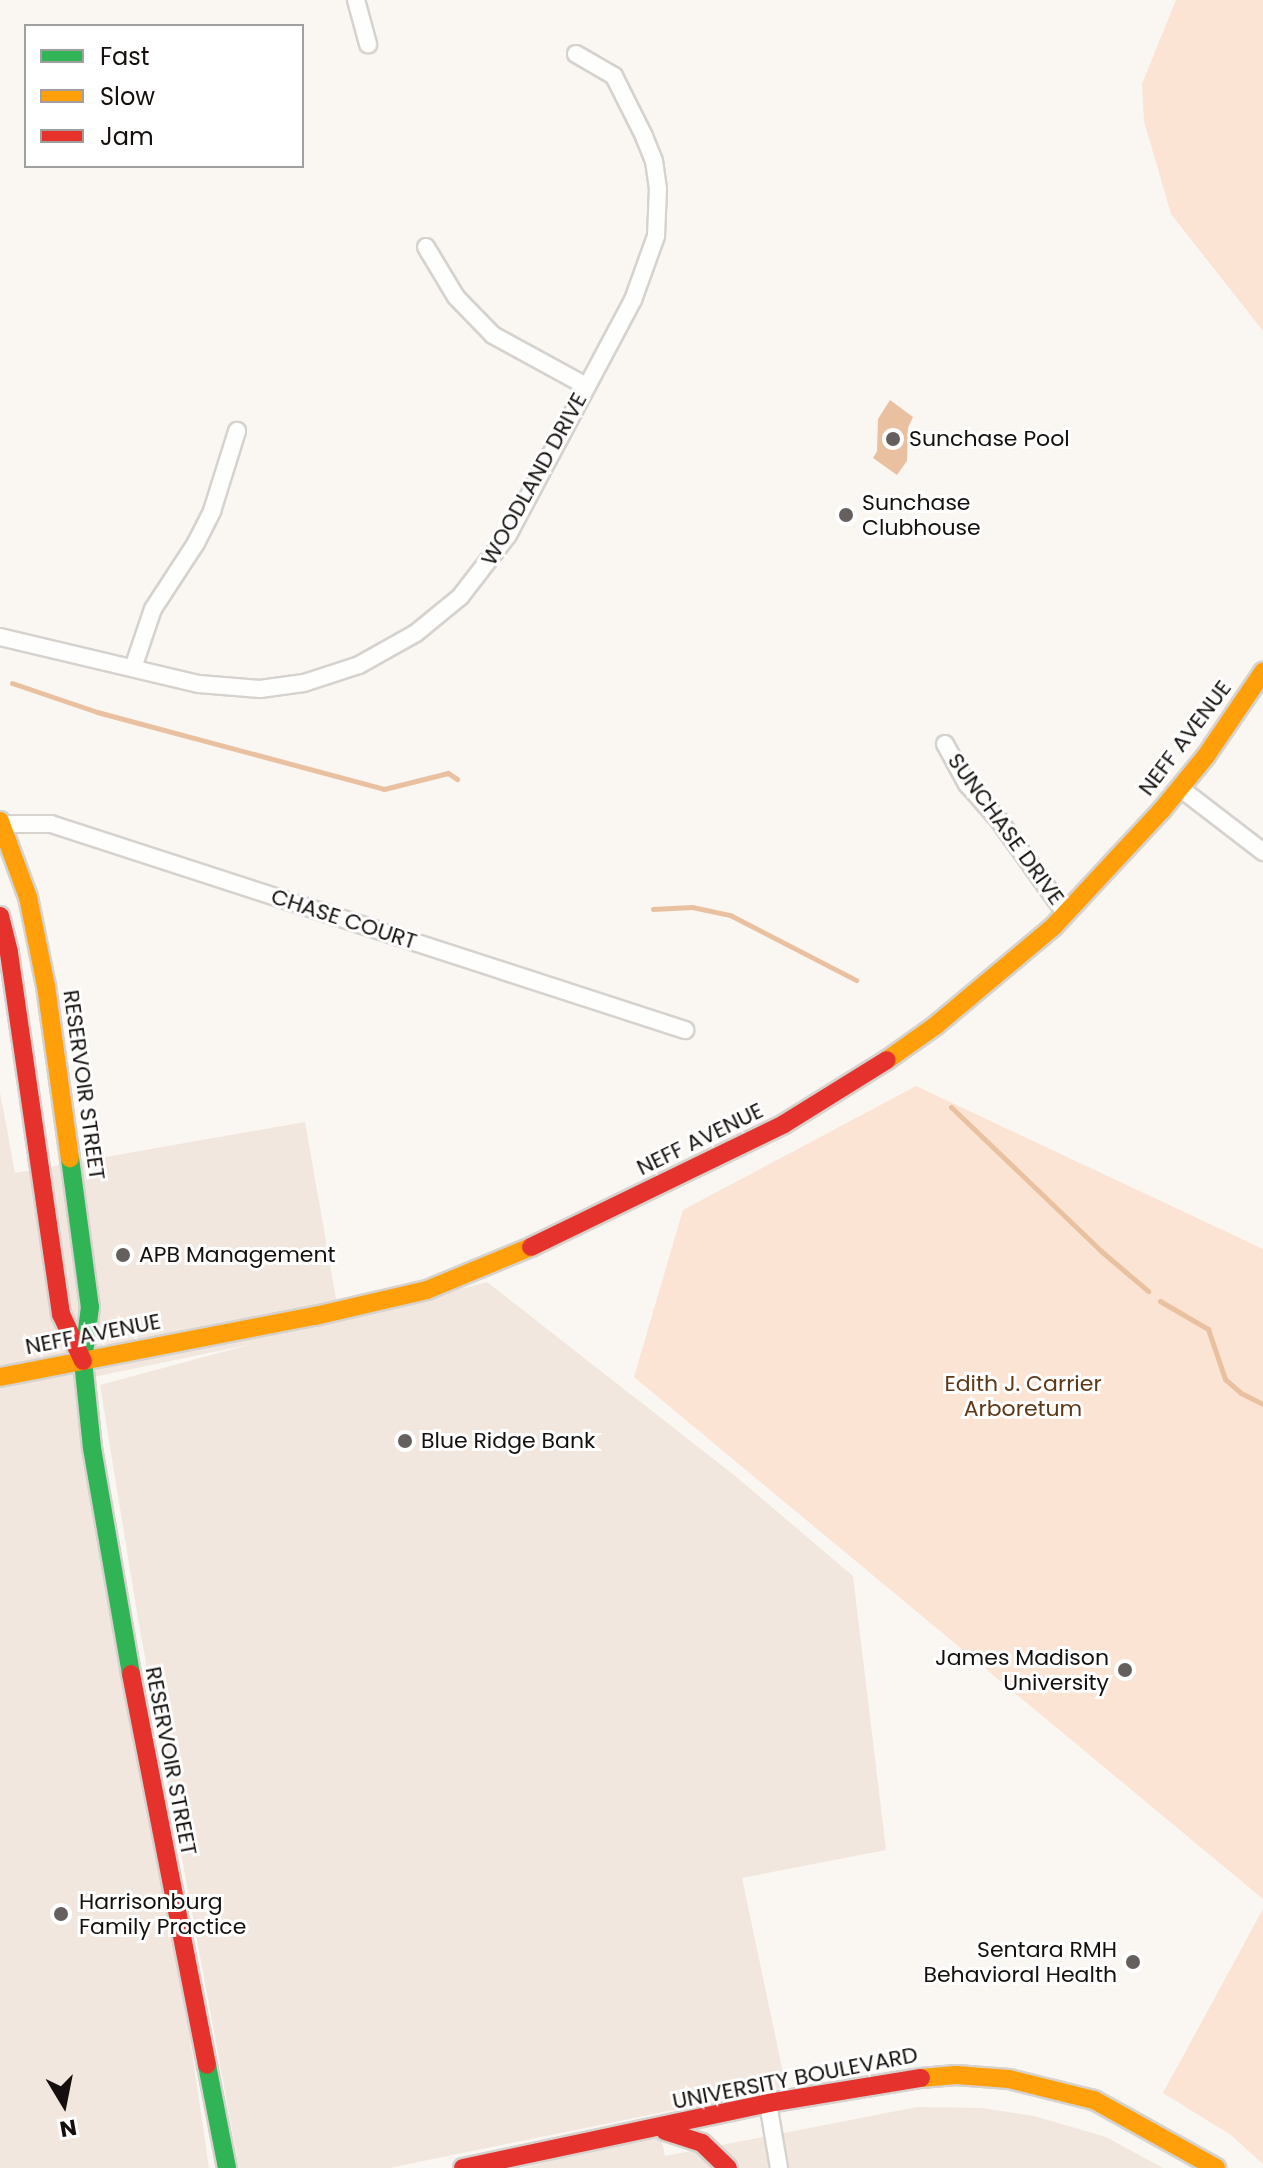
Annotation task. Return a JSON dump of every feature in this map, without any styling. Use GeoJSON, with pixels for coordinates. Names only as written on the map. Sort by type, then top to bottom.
{"type":"FeatureCollection","features":[{"type":"Feature","properties":{"kind":"main road","name":"NEFF AVENUE"},"geometry":{"type":"LineString","coordinates":[[0,1377],[397,1298],[504,1260],[731,1152],[836,1094],[947,1017],[1066,914],[1180,788],[1263,672]]}},
{"type":"Feature","properties":{"kind":"main road","name":"RESERVOIR STREET"},"geometry":{"type":"LineString","coordinates":[[1,822],[28,897],[46,986],[90,1307],[83,1361],[114,1586],[227,2168]]}},
{"type":"Feature","properties":{"kind":"main road","name":"RESERVOIR STREET"},"geometry":{"type":"LineString","coordinates":[[0,916],[9,953],[61,1314],[83,1361]]}},
{"type":"Feature","properties":{"kind":"main road","name":"UNIVERSITY BOULEVARD"},"geometry":{"type":"LineString","coordinates":[[463,2168],[658,2129],[768,2103],[904,2079],[956,2075],[1009,2079],[1094,2100],[1216,2168]]}},
{"type":"Feature","properties":{"kind":"main road"},"geometry":{"type":"LineString","coordinates":[[658,2129],[694,2138],[715,2151],[728,2168]]}},
{"type":"Feature","properties":{"kind":"street"},"geometry":{"type":"LineString","coordinates":[[356,0],[368,44]]}},
{"type":"Feature","properties":{"kind":"street","name":"WOODLAND DRIVE"},"geometry":{"type":"LineString","coordinates":[[0,637],[209,686],[260,689],[325,678],[398,645],[450,606],[492,559],[643,281],[656,236],[658,189],[649,149],[614,76],[576,54]]}},
{"type":"Feature","properties":{"kind":"street"},"geometry":{"type":"LineString","coordinates":[[426,247],[456,297],[493,335],[586,386]]}},
{"type":"Feature","properties":{"kind":"street"},"geometry":{"type":"LineString","coordinates":[[133,668],[153,609],[196,543],[212,511],[237,431]]}},
{"type":"Feature","properties":{"kind":"street","name":"SUNCHASE DRIVE"},"geometry":{"type":"LineString","coordinates":[[945,744],[967,784],[1002,825],[1066,914]]}},
{"type":"Feature","properties":{"kind":"street"},"geometry":{"type":"LineString","coordinates":[[1180,788],[1263,852]]}},
{"type":"Feature","properties":{"kind":"street","name":"CHASE COURT"},"geometry":{"type":"LineString","coordinates":[[1,822],[51,824],[685,1030]]}},
{"type":"Feature","properties":{"kind":"street"},"geometry":{"type":"LineString","coordinates":[[768,2103],[779,2168]]}},
{"type":"Feature","properties":{"kind":"shaded area","name":"Sunchase Pool"},"geometry":{"type":"Polygon","coordinates":[[[890,400],[913,417],[908,428],[907,461],[897,475],[873,458],[877,451],[878,419],[890,400]]]}},
{"type":"Feature","properties":{"kind":"shaded area"},"geometry":{"type":"Polygon","coordinates":[[[0,1092],[15,1173],[305,1122],[340,1321],[487,1282],[734,1475],[853,1576],[886,1850],[742,1878],[786,2087],[389,2168],[239,2168],[138,1619],[100,1385],[252,1344],[93,1377],[209,2168],[0,2168],[0,1092]]]}},
{"type":"Feature","properties":{"kind":"shaded area"},"geometry":{"type":"Polygon","coordinates":[[[917,2107],[981,2108],[1034,2116],[1106,2137],[1163,2168],[523,2168],[660,2133],[665,2156],[917,2107]]]}},
{"type":"Feature","properties":{"kind":"green space"},"geometry":{"type":"Polygon","coordinates":[[[1176,0],[1263,0],[1263,331],[1171,214],[1144,121],[1142,84],[1176,0]]]}},
{"type":"Feature","properties":{"kind":"green space","name":"Edith J. Carrier Arboretum"},"geometry":{"type":"Polygon","coordinates":[[[916,1086],[1263,1249],[1263,1899],[634,1377],[683,1210],[916,1086]]]}},
{"type":"Feature","properties":{"kind":"green space"},"geometry":{"type":"Polygon","coordinates":[[[1263,1909],[1263,2164],[1231,2135],[1163,2093],[1263,1909]]]}},
{"type":"Feature","properties":{"kind":"waterway"},"geometry":{"type":"LineString","coordinates":[[12,683],[97,712],[384,789],[448,773],[457,779]]}},
{"type":"Feature","properties":{"kind":"waterway"},"geometry":{"type":"LineString","coordinates":[[653,909],[692,907],[730,915],[856,980]]}},
{"type":"Feature","properties":{"kind":"waterway"},"geometry":{"type":"LineString","coordinates":[[951,1107],[1101,1251],[1148,1291]]}},
{"type":"Feature","properties":{"kind":"waterway"},"geometry":{"type":"LineString","coordinates":[[1160,1301],[1208,1329],[1225,1379],[1241,1393],[1263,1404]]}},
{"type":"Feature","properties":{"kind":"traffic: fast"},"geometry":{"type":"LineString","coordinates":[[70,1158],[90,1307],[83,1361],[92,1448],[131,1674]]}},
{"type":"Feature","properties":{"kind":"traffic: fast"},"geometry":{"type":"LineString","coordinates":[[207,2065],[227,2168]]}},
{"type":"Feature","properties":{"kind":"traffic: slow"},"geometry":{"type":"LineString","coordinates":[[887,1060],[935,1026],[1054,926],[1161,811],[1206,756],[1263,672]]}},
{"type":"Feature","properties":{"kind":"traffic: slow"},"geometry":{"type":"LineString","coordinates":[[0,821],[28,897],[46,986],[70,1158]]}},
{"type":"Feature","properties":{"kind":"traffic: slow"},"geometry":{"type":"LineString","coordinates":[[0,1377],[315,1316],[427,1290],[531,1247]]}},
{"type":"Feature","properties":{"kind":"traffic: slow"},"geometry":{"type":"LineString","coordinates":[[921,2078],[956,2075],[1009,2079],[1094,2100],[1216,2168]]}},
{"type":"Feature","properties":{"kind":"traffic: jam"},"geometry":{"type":"LineString","coordinates":[[0,916],[9,953],[61,1314],[83,1361]]}},
{"type":"Feature","properties":{"kind":"traffic: jam"},"geometry":{"type":"LineString","coordinates":[[531,1247],[784,1124],[887,1060]]}},
{"type":"Feature","properties":{"kind":"traffic: jam"},"geometry":{"type":"LineString","coordinates":[[131,1674],[207,2065]]}},
{"type":"Feature","properties":{"kind":"traffic: jam"},"geometry":{"type":"LineString","coordinates":[[463,2168],[768,2103],[921,2078]]}},
{"type":"Feature","properties":{"kind":"traffic: jam"},"geometry":{"type":"LineString","coordinates":[[665,2131],[702,2143],[728,2168]]}},
{"type":"Feature","properties":{"kind":"place","name":"Sunchase Pool"},"geometry":{"type":"Point","coordinates":[893,439]}},
{"type":"Feature","properties":{"kind":"place","name":"Sunchase Clubhouse"},"geometry":{"type":"Point","coordinates":[846,515]}},
{"type":"Feature","properties":{"kind":"place","name":"APB Management"},"geometry":{"type":"Point","coordinates":[123,1255]}},
{"type":"Feature","properties":{"kind":"place","name":"Blue Ridge Bank"},"geometry":{"type":"Point","coordinates":[405,1441]}},
{"type":"Feature","properties":{"kind":"place","name":"James Madison University"},"geometry":{"type":"Point","coordinates":[1125,1670]}},
{"type":"Feature","properties":{"kind":"place","name":"Harrisonburg Family Practice"},"geometry":{"type":"Point","coordinates":[61,1914]}},
{"type":"Feature","properties":{"kind":"place","name":"Sentara RMH Behavioral Health"},"geometry":{"type":"Point","coordinates":[1133,1962]}}]}
